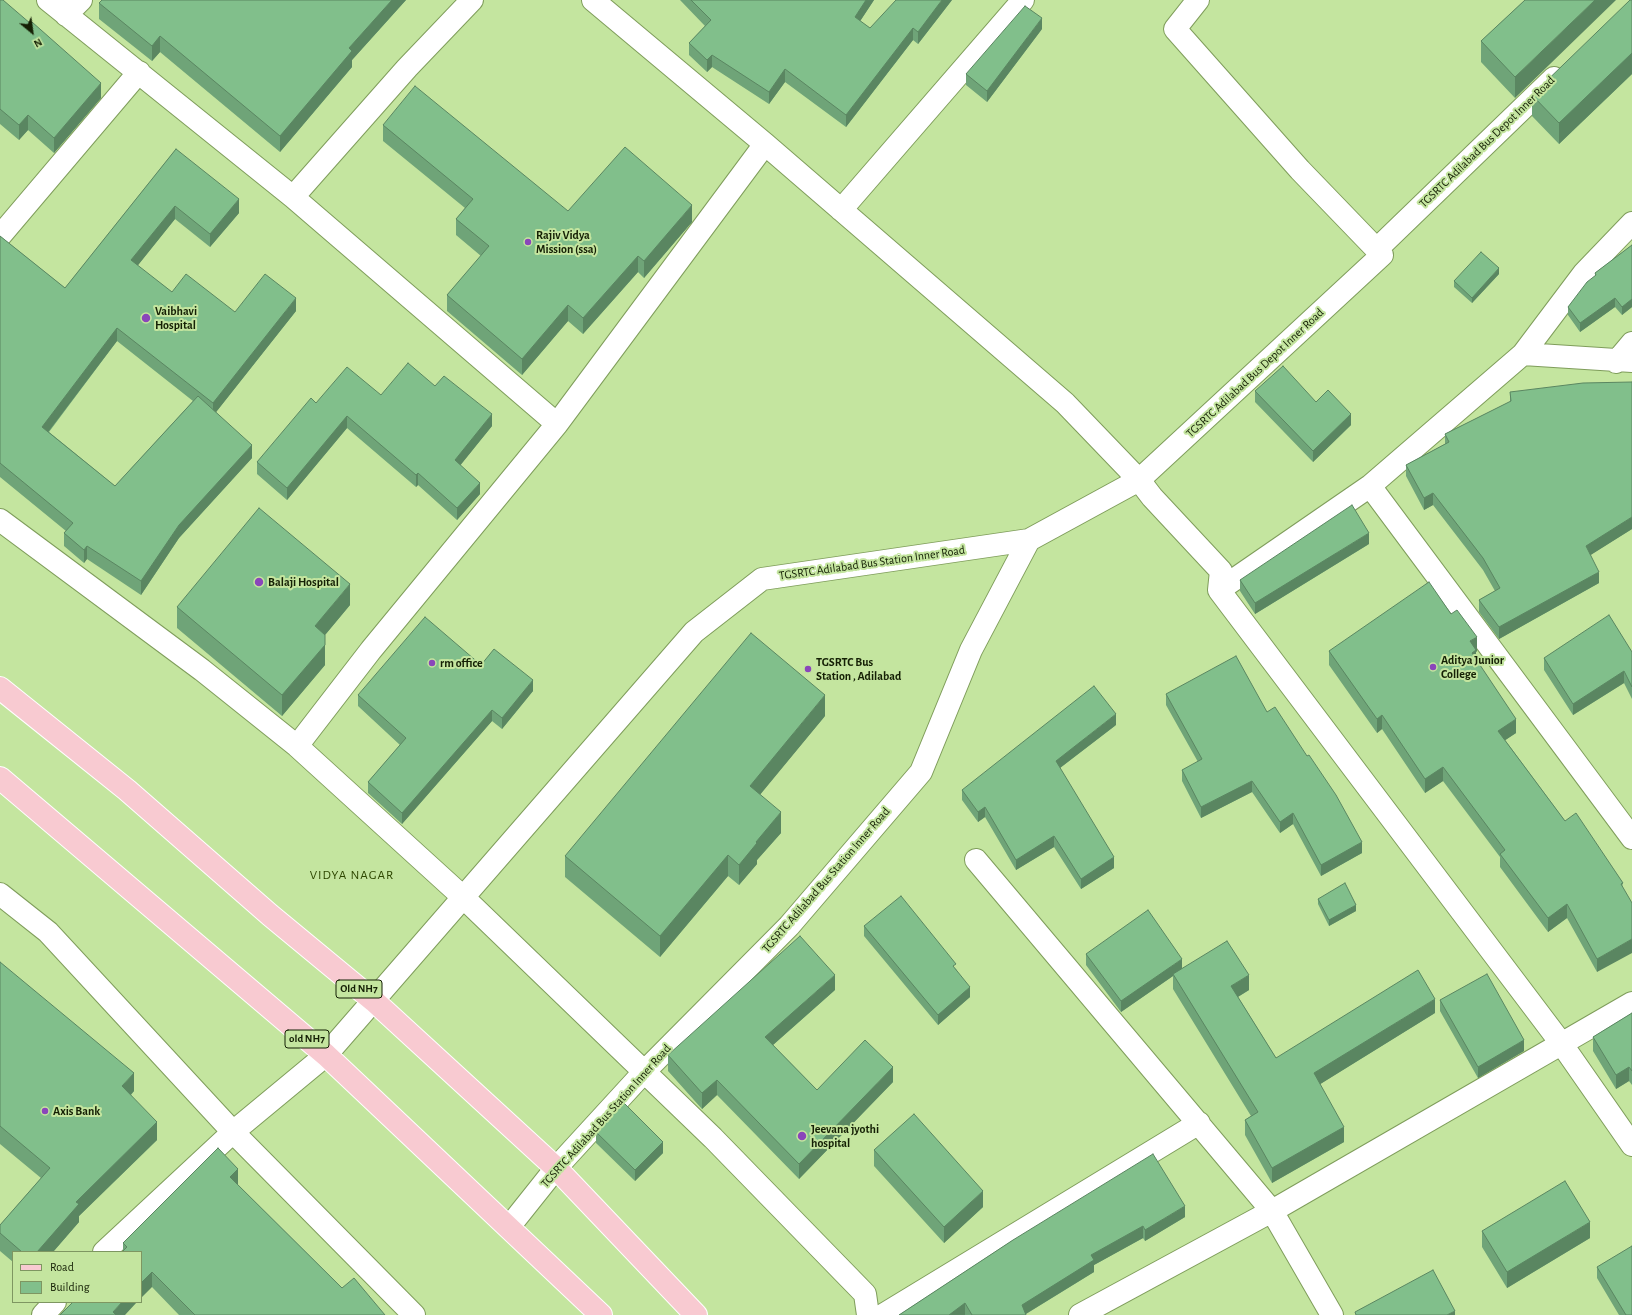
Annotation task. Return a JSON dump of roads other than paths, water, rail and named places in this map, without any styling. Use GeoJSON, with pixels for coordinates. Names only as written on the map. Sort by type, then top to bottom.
{"type":"FeatureCollection","features":[{"type":"Feature","properties":{"kind":"main road","name":"Old NH7"},"geometry":{"type":"LineString","coordinates":[[0,688],[127,790],[270,915],[374,1001],[556,1168],[696,1315]]}},
{"type":"Feature","properties":{"kind":"main road","name":"old NH7"},"geometry":{"type":"LineString","coordinates":[[0,778],[326,1055],[601,1315]]}},
{"type":"Feature","properties":{"kind":"street"},"geometry":{"type":"LineString","coordinates":[[48,0],[293,197],[557,424]]}},
{"type":"Feature","properties":{"kind":"street"},"geometry":{"type":"LineString","coordinates":[[66,16],[81,0]]}},
{"type":"Feature","properties":{"kind":"street"},"geometry":{"type":"LineString","coordinates":[[293,197],[407,68],[472,0]]}},
{"type":"Feature","properties":{"kind":"street"},"geometry":{"type":"LineString","coordinates":[[593,0],[765,144],[1065,403],[1139,480],[1152,497],[1222,571],[1219,590],[1561,1043],[1632,1145]]}},
{"type":"Feature","properties":{"kind":"street"},"geometry":{"type":"LineString","coordinates":[[841,210],[1023,0]]}},
{"type":"Feature","properties":{"kind":"street"},"geometry":{"type":"LineString","coordinates":[[1198,0],[1175,29],[1300,170],[1377,249]]}},
{"type":"Feature","properties":{"kind":"street","name":"TGSRTC Adilabad Bus Depot Inner Road"},"geometry":{"type":"LineString","coordinates":[[1139,480],[1382,255],[1377,249],[1570,62]]}},
{"type":"Feature","properties":{"kind":"street"},"geometry":{"type":"LineString","coordinates":[[0,236],[139,72]]}},
{"type":"Feature","properties":{"kind":"street"},"geometry":{"type":"LineString","coordinates":[[297,746],[371,650],[557,424],[765,144]]}},
{"type":"Feature","properties":{"kind":"street"},"geometry":{"type":"LineString","coordinates":[[1219,590],[1370,486],[1523,354],[1584,273],[1632,223]]}},
{"type":"Feature","properties":{"kind":"street"},"geometry":{"type":"LineString","coordinates":[[1523,354],[1624,361],[1632,343]]}},
{"type":"Feature","properties":{"kind":"street","name":"TGSRTC Adilabad Bus Station Inner Road"},"geometry":{"type":"LineString","coordinates":[[105,1251],[233,1132],[326,1055],[694,632],[762,579],[1029,540],[1139,480]]}},
{"type":"Feature","properties":{"kind":"street"},"geometry":{"type":"LineString","coordinates":[[1370,486],[1632,838]]}},
{"type":"Feature","properties":{"kind":"street"},"geometry":{"type":"LineString","coordinates":[[0,520],[202,670],[297,746],[464,898],[713,1138],[865,1294],[868,1315]]}},
{"type":"Feature","properties":{"kind":"street","name":"TGSRTC Adilabad Bus Station Inner Road"},"geometry":{"type":"LineString","coordinates":[[509,1227],[556,1168],[644,1072],[789,926],[920,772],[971,650],[1029,540]]}},
{"type":"Feature","properties":{"kind":"street"},"geometry":{"type":"LineString","coordinates":[[976,860],[1272,1211],[1332,1315]]}},
{"type":"Feature","properties":{"kind":"street"},"geometry":{"type":"LineString","coordinates":[[0,894],[48,932],[233,1132],[414,1315]]}},
{"type":"Feature","properties":{"kind":"street"},"geometry":{"type":"LineString","coordinates":[[1080,1315],[1272,1211],[1561,1043],[1632,1004]]}},
{"type":"Feature","properties":{"kind":"street"},"geometry":{"type":"LineString","coordinates":[[883,1315],[1199,1123]]}},
{"type":"Feature","properties":{"kind":"street"},"geometry":{"type":"LineString","coordinates":[[43,1315],[54,1303]]}},
{"type":"Feature","properties":{"kind":"place","name":"Rajiv Vidya Mission (ssa)"},"geometry":{"type":"Point","coordinates":[528,242]}},
{"type":"Feature","properties":{"kind":"place","name":"Vaibhavi Hospital"},"geometry":{"type":"Point","coordinates":[146,318]}},
{"type":"Feature","properties":{"kind":"place","name":"Balaji Hospital"},"geometry":{"type":"Point","coordinates":[259,582]}},
{"type":"Feature","properties":{"kind":"place","name":"rm office"},"geometry":{"type":"Point","coordinates":[432,663]}},
{"type":"Feature","properties":{"kind":"place","name":"Aditya Junior College"},"geometry":{"type":"Point","coordinates":[1433,667]}},
{"type":"Feature","properties":{"kind":"place","name":"TGSRTC Bus Station , Adilabad"},"geometry":{"type":"Point","coordinates":[808,669]}},
{"type":"Feature","properties":{"kind":"place","name":"Axis Bank"},"geometry":{"type":"Point","coordinates":[45,1111]}},
{"type":"Feature","properties":{"kind":"place","name":"Jeevana jyothi hospital"},"geometry":{"type":"Point","coordinates":[802,1136]}},
{"type":"Feature","properties":{"kind":"district","name":"VIDYA NAGAR"},"geometry":{"type":"Point","coordinates":[352,875]}}]}
